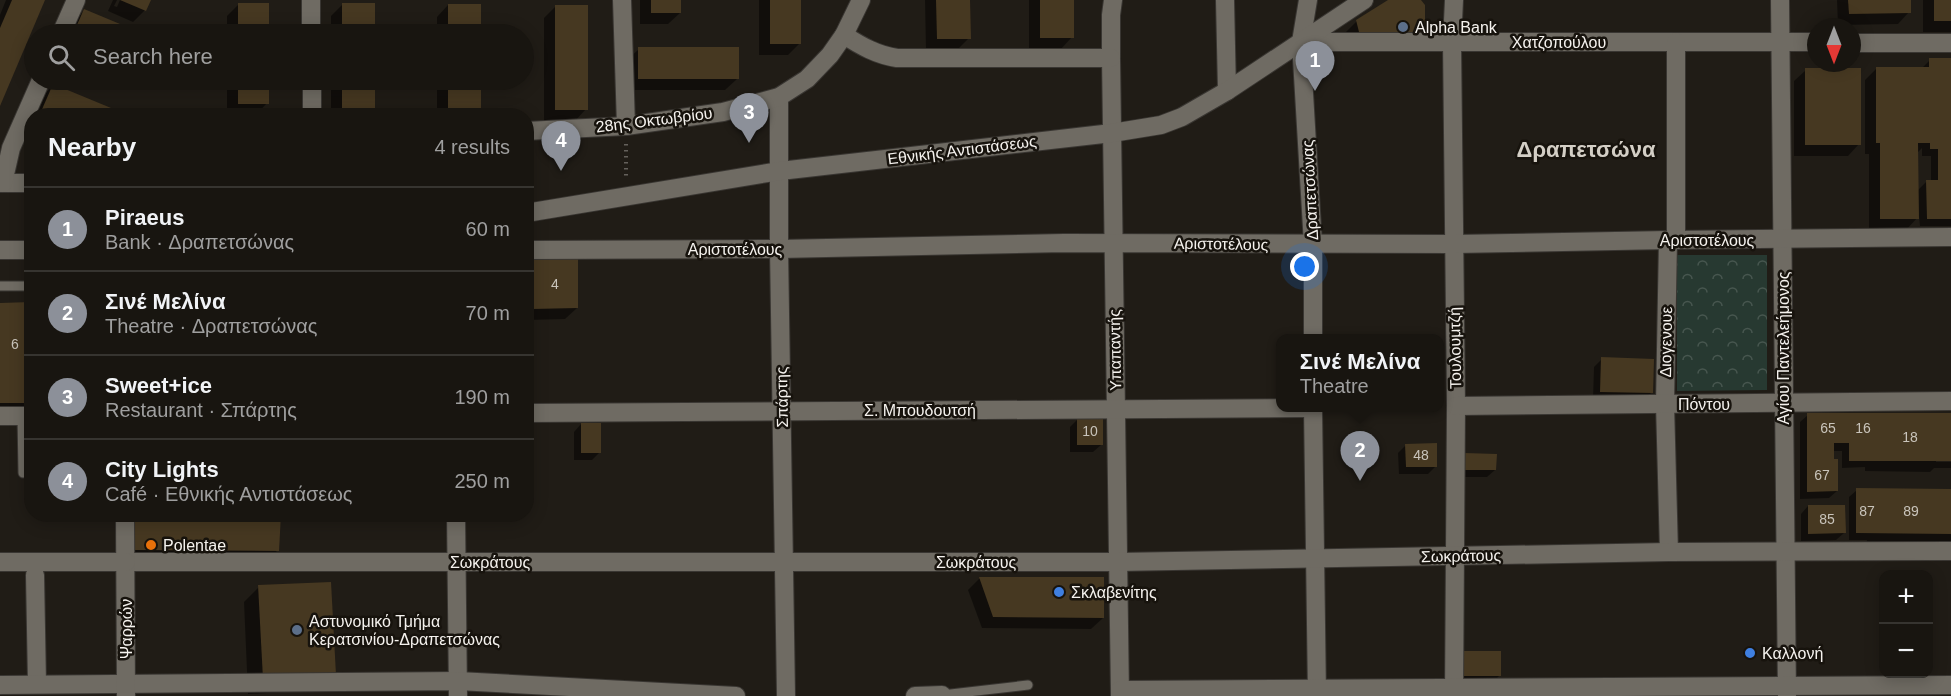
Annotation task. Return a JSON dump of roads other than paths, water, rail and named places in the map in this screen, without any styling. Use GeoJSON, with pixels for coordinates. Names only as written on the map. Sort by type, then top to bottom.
{"type":"FeatureCollection","features":[{"type":"Feature","properties":{"kind":"street"},"geometry":{"type":"LineString","coordinates":[[65,24],[76,0]]}},
{"type":"Feature","properties":{"kind":"street"},"geometry":{"type":"LineString","coordinates":[[311,0],[311,24]]}},
{"type":"Feature","properties":{"kind":"street"},"geometry":{"type":"LineString","coordinates":[[622,0],[626,126]]}},
{"type":"Feature","properties":{"kind":"street","name":"28ης Οκτωβρίου"},"geometry":{"type":"LineString","coordinates":[[534,131],[626,126],[723,112],[779,97],[801,83],[818,68],[844,35],[861,0]]}},
{"type":"Feature","properties":{"kind":"street"},"geometry":{"type":"LineString","coordinates":[[1225,0],[1227,91]]}},
{"type":"Feature","properties":{"kind":"street","name":"Δραπετσώνας"},"geometry":{"type":"LineString","coordinates":[[1308,0],[1301,42],[1313,245],[1313,334]]}},
{"type":"Feature","properties":{"kind":"street","name":"Εθνικής Αντιστάσεως"},"geometry":{"type":"LineString","coordinates":[[534,212],[780,171],[1112,133],[1172,122],[1227,91],[1364,0]]}},
{"type":"Feature","properties":{"kind":"street","name":"Τουλουμτζή"},"geometry":{"type":"LineString","coordinates":[[1454,0],[1452,42],[1456,406],[1454,692]]}},
{"type":"Feature","properties":{"kind":"street","name":"Αγίου Παντελεήμονος"},"geometry":{"type":"LineString","coordinates":[[1780,0],[1787,691]]}},
{"type":"Feature","properties":{"kind":"street","name":"Υπαπαντής"},"geometry":{"type":"LineString","coordinates":[[1112,2],[1120,693]]}},
{"type":"Feature","properties":{"kind":"street"},"geometry":{"type":"LineString","coordinates":[[844,35],[870,50],[897,58],[1111,58]]}},
{"type":"Feature","properties":{"kind":"street","name":"Χατζοπούλου"},"geometry":{"type":"LineString","coordinates":[[1301,42],[1807,42]]}},
{"type":"Feature","properties":{"kind":"street","name":"Διογενουε"},"geometry":{"type":"LineString","coordinates":[[1669,552],[1665,404],[1672,240],[1676,42]]}},
{"type":"Feature","properties":{"kind":"street"},"geometry":{"type":"LineString","coordinates":[[1861,43],[1951,43]]}},
{"type":"Feature","properties":{"kind":"street"},"geometry":{"type":"LineString","coordinates":[[29,108],[37,90]]}},
{"type":"Feature","properties":{"kind":"street"},"geometry":{"type":"LineString","coordinates":[[312,90],[312,108]]}},
{"type":"Feature","properties":{"kind":"street","name":"Σπάρτης"},"geometry":{"type":"LineString","coordinates":[[779,97],[786,696]]}},
{"type":"Feature","properties":{"kind":"street"},"geometry":{"type":"LineString","coordinates":[[24,119],[11,148],[1,183],[24,183]]}},
{"type":"Feature","properties":{"kind":"street","name":"Αριστοτέλους"},"geometry":{"type":"LineString","coordinates":[[534,250],[779,249],[1113,242],[1313,245],[1951,237]]}},
{"type":"Feature","properties":{"kind":"street"},"geometry":{"type":"LineString","coordinates":[[0,250],[24,250]]}},
{"type":"Feature","properties":{"kind":"street","name":"Πόντου"},"geometry":{"type":"LineString","coordinates":[[1456,406],[1951,401]]}},
{"type":"Feature","properties":{"kind":"street","name":"Σ. Μπουδουτσή"},"geometry":{"type":"LineString","coordinates":[[534,413],[1276,408]]}},
{"type":"Feature","properties":{"kind":"street"},"geometry":{"type":"LineString","coordinates":[[1313,412],[1317,693]]}},
{"type":"Feature","properties":{"kind":"street"},"geometry":{"type":"LineString","coordinates":[[0,416],[24,416]]}},
{"type":"Feature","properties":{"kind":"street","name":"Ψαρρών"},"geometry":{"type":"LineString","coordinates":[[125,522],[126,690]]}},
{"type":"Feature","properties":{"kind":"street"},"geometry":{"type":"LineString","coordinates":[[456,522],[458,688]]}},
{"type":"Feature","properties":{"kind":"street","name":"Σωκράτους"},"geometry":{"type":"LineString","coordinates":[[0,562],[1118,562],[1669,552],[1951,551]]}},
{"type":"Feature","properties":{"kind":"street"},"geometry":{"type":"LineString","coordinates":[[35,575],[38,684]]}},
{"type":"Feature","properties":{"kind":"street"},"geometry":{"type":"LineString","coordinates":[[0,684],[38,684],[126,690],[458,688],[736,696]]}},
{"type":"Feature","properties":{"kind":"street"},"geometry":{"type":"LineString","coordinates":[[1120,693],[1787,691],[1951,685]]}},
{"type":"Feature","properties":{"kind":"street"},"geometry":{"type":"LineString","coordinates":[[915,696],[942,695]]}},
{"type":"Feature","properties":{"kind":"lane"},"geometry":{"type":"LineString","coordinates":[[0,286],[24,286]]}},
{"type":"Feature","properties":{"kind":"lane"},"geometry":{"type":"LineString","coordinates":[[23,473],[24,459]]}},
{"type":"Feature","properties":{"kind":"lane"},"geometry":{"type":"LineString","coordinates":[[942,695],[1028,686]]}},
{"type":"Feature","properties":{"kind":"place","name":"Alpha Bank"},"geometry":{"type":"Point","coordinates":[1403,27]}},
{"type":"Feature","properties":{"kind":"place","name":"Piraeus"},"geometry":{"type":"Point","coordinates":[1315,91]}},
{"type":"Feature","properties":{"kind":"place","name":"Sweet+ice"},"geometry":{"type":"Point","coordinates":[749,143]}},
{"type":"Feature","properties":{"kind":"place","name":"City Lights"},"geometry":{"type":"Point","coordinates":[561,171]}},
{"type":"Feature","properties":{"kind":"place","name":"Σινέ Μελίνα"},"geometry":{"type":"Point","coordinates":[1360,481]}},
{"type":"Feature","properties":{"kind":"place","name":"Polentae"},"geometry":{"type":"Point","coordinates":[151,545]}},
{"type":"Feature","properties":{"kind":"place","name":"Σκλαβενίτης"},"geometry":{"type":"Point","coordinates":[1059,592]}},
{"type":"Feature","properties":{"kind":"place","name":"Αστυνομικό Τμήμα Κερατσινίου-Δραπετσώνας"},"geometry":{"type":"Point","coordinates":[297,630]}},
{"type":"Feature","properties":{"kind":"place","name":"Καλλονή"},"geometry":{"type":"Point","coordinates":[1750,653]}},
{"type":"Feature","properties":{"kind":"district","name":"Δραπετσώνα"},"geometry":{"type":"Point","coordinates":[1586,149]}}]}
